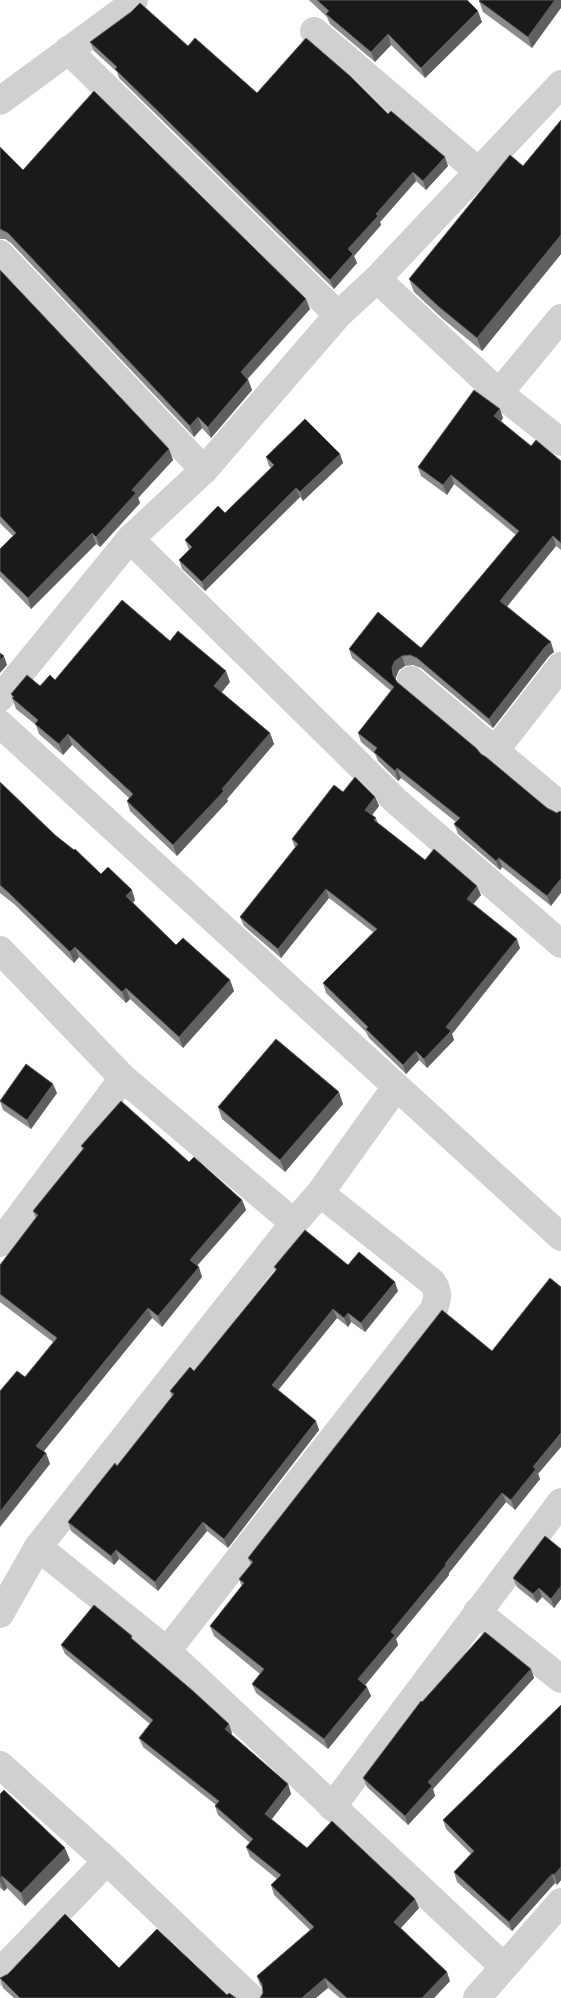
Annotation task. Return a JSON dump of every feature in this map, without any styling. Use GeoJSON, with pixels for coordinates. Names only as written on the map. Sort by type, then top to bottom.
{"type":"FeatureCollection","features":[{"type":"Feature","properties":{"kind":"street"},"geometry":{"type":"LineString","coordinates":[[0,101],[130,4]]}},
{"type":"Feature","properties":{"kind":"street"},"geometry":{"type":"LineString","coordinates":[[314,31],[479,172]]}},
{"type":"Feature","properties":{"kind":"street"},"geometry":{"type":"LineString","coordinates":[[68,50],[338,315]]}},
{"type":"Feature","properties":{"kind":"street"},"geometry":{"type":"LineString","coordinates":[[0,698],[130,539],[204,470],[338,315],[377,279],[561,84]]}},
{"type":"Feature","properties":{"kind":"street"},"geometry":{"type":"LineString","coordinates":[[0,255],[204,470]]}},
{"type":"Feature","properties":{"kind":"street"},"geometry":{"type":"LineString","coordinates":[[377,279],[500,393],[561,442]]}},
{"type":"Feature","properties":{"kind":"street"},"geometry":{"type":"LineString","coordinates":[[500,393],[561,318]]}},
{"type":"Feature","properties":{"kind":"street"},"geometry":{"type":"LineString","coordinates":[[130,539],[396,801],[561,944]]}},
{"type":"Feature","properties":{"kind":"street"},"geometry":{"type":"LineString","coordinates":[[494,752],[561,666]]}},
{"type":"Feature","properties":{"kind":"street"},"geometry":{"type":"LineString","coordinates":[[411,680],[494,752],[561,806]]}},
{"type":"Feature","properties":{"kind":"street"},"geometry":{"type":"LineString","coordinates":[[0,724],[561,1238]]}},
{"type":"Feature","properties":{"kind":"street"},"geometry":{"type":"LineString","coordinates":[[0,950],[123,1078],[294,1222]]}},
{"type":"Feature","properties":{"kind":"street"},"geometry":{"type":"LineString","coordinates":[[0,1243],[123,1078]]}},
{"type":"Feature","properties":{"kind":"street"},"geometry":{"type":"LineString","coordinates":[[0,1614],[38,1547],[294,1222],[320,1193],[396,1087]]}},
{"type":"Feature","properties":{"kind":"street"},"geometry":{"type":"LineString","coordinates":[[167,1651],[434,1309],[438,1299],[436,1288],[432,1282],[320,1193]]}},
{"type":"Feature","properties":{"kind":"street"},"geometry":{"type":"LineString","coordinates":[[332,1808],[561,1502]]}},
{"type":"Feature","properties":{"kind":"street"},"geometry":{"type":"LineString","coordinates":[[38,1547],[167,1651],[332,1808],[504,1967]]}},
{"type":"Feature","properties":{"kind":"street"},"geometry":{"type":"LineString","coordinates":[[477,1612],[561,1679]]}},
{"type":"Feature","properties":{"kind":"street"},"geometry":{"type":"LineString","coordinates":[[0,1765],[107,1861],[235,1993]]}},
{"type":"Feature","properties":{"kind":"street"},"geometry":{"type":"LineString","coordinates":[[0,1972],[107,1861]]}},
{"type":"Feature","properties":{"kind":"street"},"geometry":{"type":"LineString","coordinates":[[477,1998],[561,1902]]}},
{"type":"Feature","properties":{"kind":"building"},"geometry":{"type":"Polygon","coordinates":[[[317,0],[467,0],[478,11],[421,68],[388,34],[371,52],[326,14],[329,11],[317,0]]]}},
{"type":"Feature","properties":{"kind":"building"},"geometry":{"type":"Polygon","coordinates":[[[480,0],[555,0],[528,37],[480,0]]]}},
{"type":"Feature","properties":{"kind":"building"},"geometry":{"type":"Polygon","coordinates":[[[140,3],[188,46],[195,38],[257,93],[306,38],[350,76],[388,114],[391,111],[445,157],[423,181],[413,172],[376,214],[378,216],[348,249],[353,254],[330,280],[115,69],[117,67],[90,42],[131,12],[140,3]]]}},
{"type":"Feature","properties":{"kind":"building"},"geometry":{"type":"Polygon","coordinates":[[[94,91],[306,299],[241,372],[248,380],[208,427],[198,417],[190,426],[8,233],[0,229],[0,147],[23,170],[94,91]]]}},
{"type":"Feature","properties":{"kind":"building"},"geometry":{"type":"Polygon","coordinates":[[[561,120],[561,235],[477,338],[409,279],[510,155],[523,166],[561,120]]]}},
{"type":"Feature","properties":{"kind":"building"},"geometry":{"type":"Polygon","coordinates":[[[0,270],[169,449],[132,490],[136,493],[96,537],[92,533],[28,598],[0,571],[0,549],[16,533],[0,516],[0,270]]]}},
{"type":"Feature","properties":{"kind":"building"},"geometry":{"type":"Polygon","coordinates":[[[474,390],[500,409],[494,416],[531,446],[536,440],[561,461],[561,543],[553,536],[500,601],[551,642],[545,647],[489,719],[417,658],[410,655],[402,656],[395,661],[392,667],[393,675],[397,682],[547,808],[557,813],[561,812],[561,879],[547,896],[499,858],[496,861],[454,824],[460,818],[397,768],[395,771],[374,752],[377,748],[358,733],[394,687],[349,649],[378,612],[421,648],[519,531],[451,475],[443,485],[418,467],[474,390]]]}},
{"type":"Feature","properties":{"kind":"building"},"geometry":{"type":"Polygon","coordinates":[[[305,419],[340,454],[300,492],[296,488],[202,582],[179,560],[192,547],[185,540],[218,506],[225,513],[274,465],[266,457],[305,419]]]}},
{"type":"Feature","properties":{"kind":"building"},"geometry":{"type":"Polygon","coordinates":[[[122,600],[170,641],[178,631],[226,671],[214,686],[270,733],[222,789],[224,791],[173,845],[127,801],[133,794],[68,734],[59,744],[35,724],[38,720],[12,698],[14,697],[11,694],[27,675],[40,686],[50,675],[55,680],[122,600]]]}},
{"type":"Feature","properties":{"kind":"building"},"geometry":{"type":"Polygon","coordinates":[[[355,777],[375,797],[365,810],[376,818],[374,820],[425,860],[434,849],[477,886],[467,899],[517,939],[446,1027],[451,1031],[424,1059],[416,1051],[403,1065],[323,983],[377,929],[326,889],[278,949],[240,917],[298,844],[292,839],[334,785],[343,792],[355,777]]]}},
{"type":"Feature","properties":{"kind":"building"},"geometry":{"type":"Polygon","coordinates":[[[0,782],[55,835],[75,849],[101,874],[108,867],[132,890],[126,896],[176,945],[183,938],[230,980],[179,1037],[126,988],[122,992],[75,947],[70,952],[0,885],[0,782]]]}},
{"type":"Feature","properties":{"kind":"building"},"geometry":{"type":"Polygon","coordinates":[[[276,1039],[339,1092],[280,1160],[218,1107],[276,1039]]]}},
{"type":"Feature","properties":{"kind":"building"},"geometry":{"type":"Polygon","coordinates":[[[26,1064],[53,1084],[27,1120],[0,1101],[26,1064]]]}},
{"type":"Feature","properties":{"kind":"building"},"geometry":{"type":"Polygon","coordinates":[[[121,1101],[189,1162],[194,1157],[242,1200],[190,1260],[199,1267],[158,1316],[148,1308],[36,1446],[46,1453],[0,1512],[0,1391],[17,1371],[25,1377],[57,1338],[0,1294],[0,1265],[38,1215],[33,1211],[84,1148],[81,1146],[121,1101]]]}},
{"type":"Feature","properties":{"kind":"building"},"geometry":{"type":"Polygon","coordinates":[[[305,1230],[348,1265],[359,1252],[395,1282],[361,1323],[348,1313],[344,1318],[333,1309],[272,1385],[316,1421],[224,1539],[203,1522],[155,1582],[116,1550],[111,1556],[68,1522],[115,1463],[117,1466],[174,1394],[170,1391],[190,1367],[194,1371],[277,1269],[274,1267],[305,1230]]]}},
{"type":"Feature","properties":{"kind":"building"},"geometry":{"type":"Polygon","coordinates":[[[550,1278],[561,1287],[561,1433],[533,1467],[536,1469],[511,1500],[502,1493],[391,1632],[395,1635],[358,1679],[367,1687],[324,1739],[252,1684],[264,1669],[210,1626],[244,1583],[239,1579],[253,1562],[248,1558],[442,1310],[492,1351],[550,1278]]]}},
{"type":"Feature","properties":{"kind":"building"},"geometry":{"type":"Polygon","coordinates":[[[545,1536],[561,1549],[561,1586],[551,1599],[539,1588],[533,1594],[513,1578],[545,1536]]]}},
{"type":"Feature","properties":{"kind":"building"},"geometry":{"type":"Polygon","coordinates":[[[94,1605],[132,1636],[131,1638],[229,1724],[225,1729],[288,1784],[265,1814],[307,1848],[332,1821],[415,1899],[394,1922],[447,1972],[422,1998],[347,1998],[325,1978],[302,1998],[260,1998],[263,1993],[262,1984],[257,1976],[314,1927],[271,1885],[281,1875],[246,1847],[253,1839],[215,1806],[219,1801],[139,1738],[153,1720],[61,1645],[94,1605]]]}},
{"type":"Feature","properties":{"kind":"building"},"geometry":{"type":"Polygon","coordinates":[[[485,1632],[531,1669],[428,1782],[432,1786],[405,1816],[363,1778],[421,1701],[485,1632]]]}},
{"type":"Feature","properties":{"kind":"building"},"geometry":{"type":"Polygon","coordinates":[[[561,1705],[561,1867],[554,1875],[552,1874],[509,1922],[454,1872],[474,1851],[443,1820],[561,1705]]]}},
{"type":"Feature","properties":{"kind":"building"},"geometry":{"type":"Polygon","coordinates":[[[4,1790],[65,1848],[21,1893],[2,1876],[0,1878],[0,1794],[4,1790]]]}},
{"type":"Feature","properties":{"kind":"building"},"geometry":{"type":"Polygon","coordinates":[[[65,1914],[119,1968],[157,1929],[227,1995],[229,1993],[236,1998],[20,1998],[0,1978],[8,1974],[65,1914]]]}}]}
